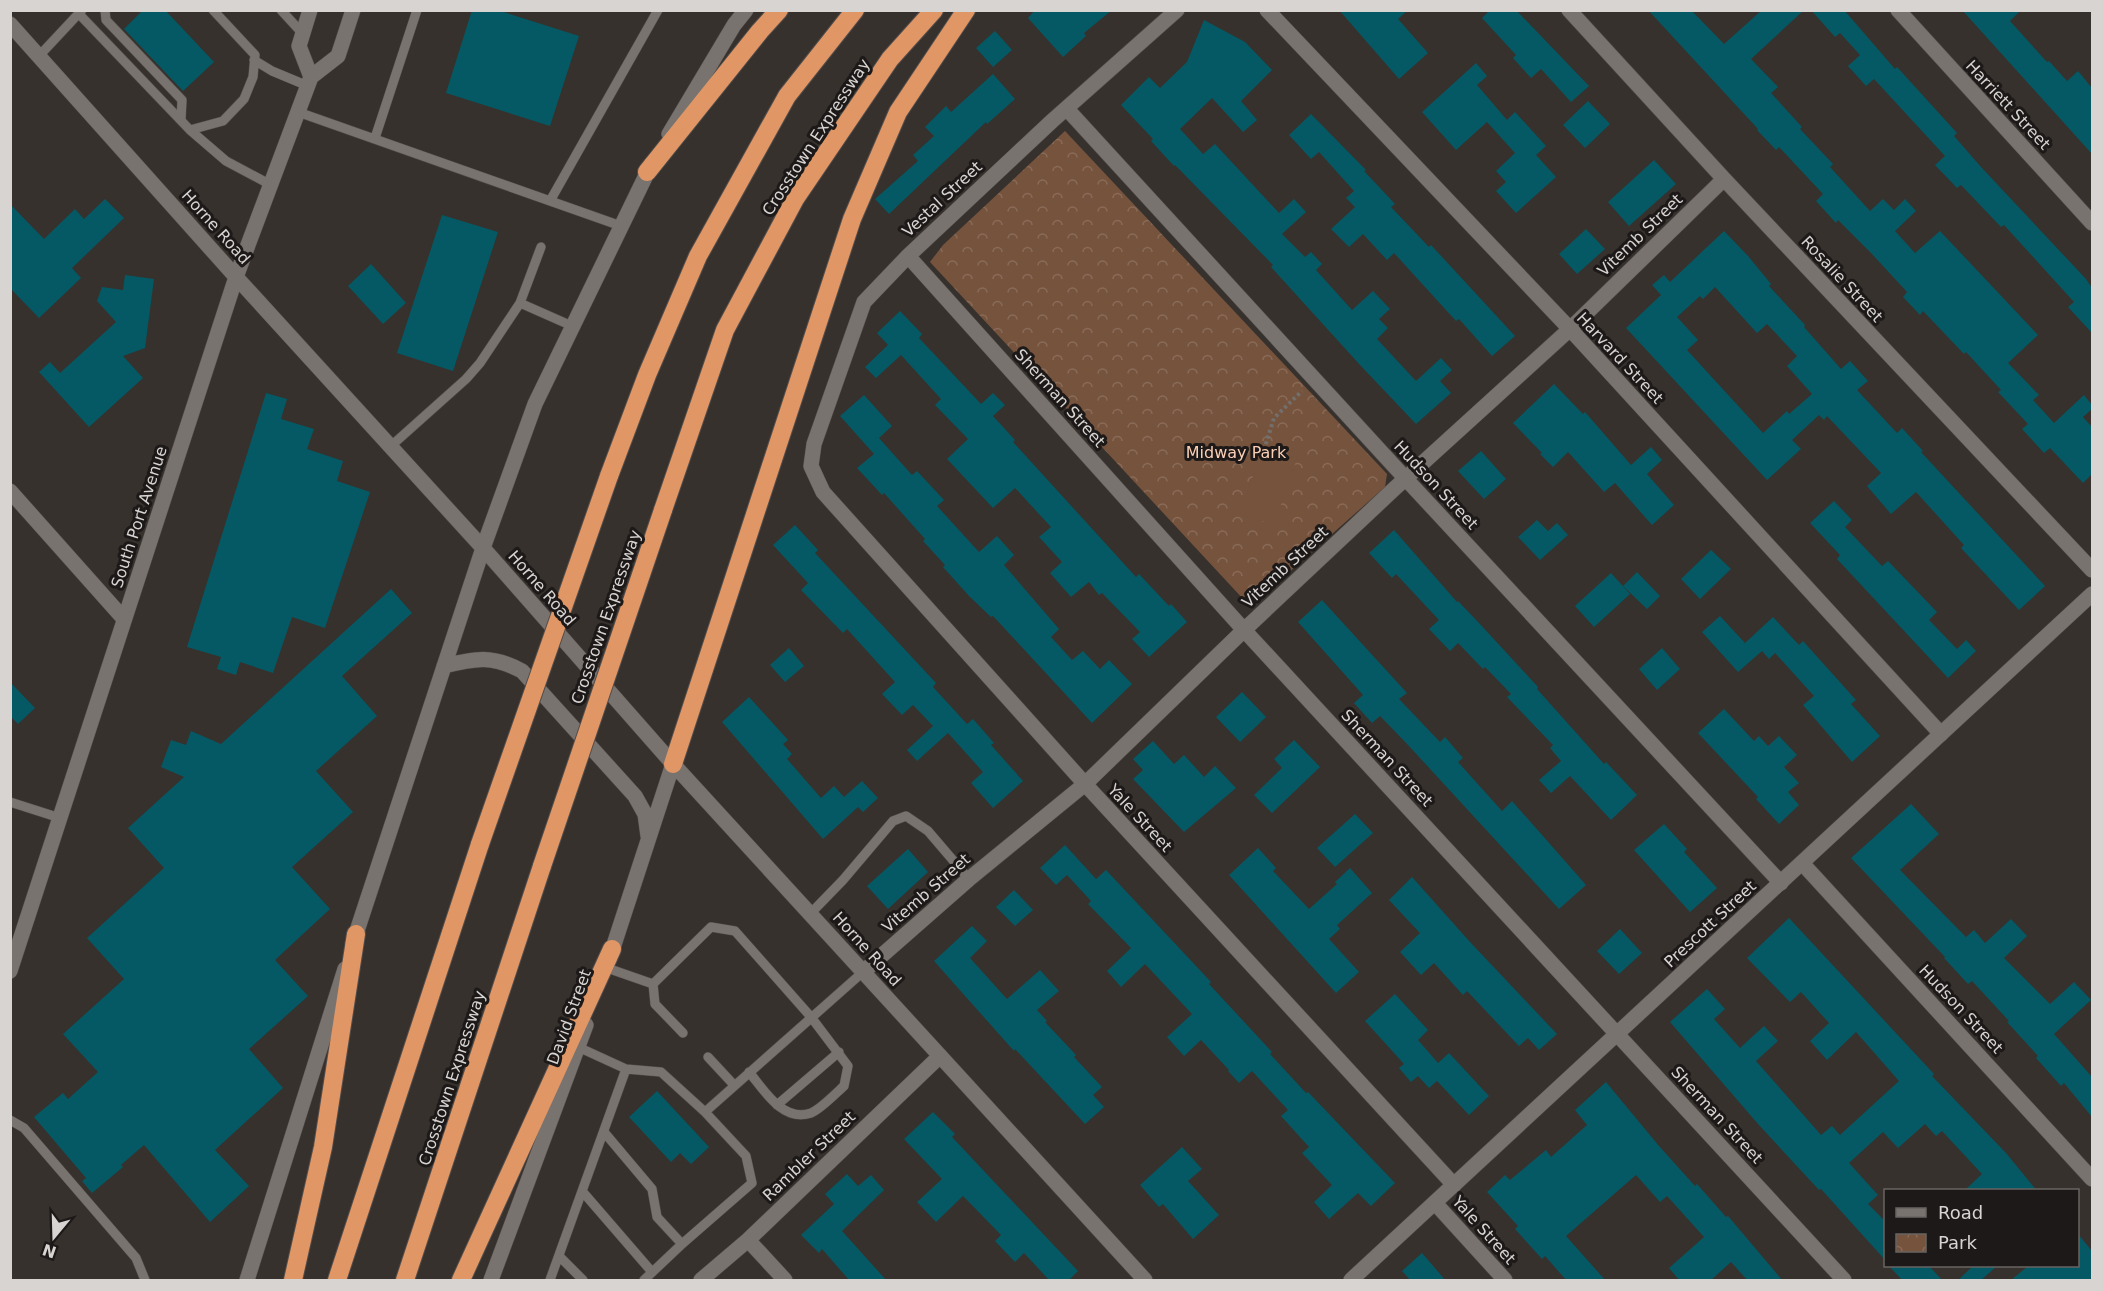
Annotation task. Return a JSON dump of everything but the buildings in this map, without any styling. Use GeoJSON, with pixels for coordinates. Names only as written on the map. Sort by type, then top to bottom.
{"type":"FeatureCollection","features":[{"type":"Feature","properties":{"kind":"highway"},"geometry":{"type":"LineString","coordinates":[[647,172],[778,10]]}},
{"type":"Feature","properties":{"kind":"highway"},"geometry":{"type":"LineString","coordinates":[[337,1281],[480,844],[609,476],[647,375],[698,256],[787,96],[855,10]]}},
{"type":"Feature","properties":{"kind":"highway","name":"Crosstown Expressway"},"geometry":{"type":"LineString","coordinates":[[405,1281],[725,330],[795,199],[890,59],[934,10]]}},
{"type":"Feature","properties":{"kind":"highway"},"geometry":{"type":"LineString","coordinates":[[674,764],[852,219],[898,112],[966,10]]}},
{"type":"Feature","properties":{"kind":"highway"},"geometry":{"type":"LineString","coordinates":[[292,1281],[323,1147],[356,934]]}},
{"type":"Feature","properties":{"kind":"highway"},"geometry":{"type":"LineString","coordinates":[[461,1281],[612,949]]}},
{"type":"Feature","properties":{"kind":"street"},"geometry":{"type":"LineString","coordinates":[[310,10],[299,46],[310,81],[338,56],[353,10]]}},
{"type":"Feature","properties":{"kind":"street"},"geometry":{"type":"LineString","coordinates":[[246,1281],[444,666],[483,548],[535,404],[647,172],[734,25],[746,10]]}},
{"type":"Feature","properties":{"kind":"street","name":"Vestal Street"},"geometry":{"type":"LineString","coordinates":[[811,466],[814,444],[864,302],[908,256],[1177,10]]}},
{"type":"Feature","properties":{"kind":"street","name":"Harvard Street"},"geometry":{"type":"LineString","coordinates":[[1267,10],[1570,329],[1941,735]]}},
{"type":"Feature","properties":{"kind":"street","name":"Rosalie Street"},"geometry":{"type":"LineString","coordinates":[[1569,10],[1724,179],[2092,570]]}},
{"type":"Feature","properties":{"kind":"street","name":"Harriett Street"},"geometry":{"type":"LineString","coordinates":[[1898,10],[2092,223]]}},
{"type":"Feature","properties":{"kind":"street","name":"Horne Road"},"geometry":{"type":"LineString","coordinates":[[10,24],[236,278],[483,548],[674,764],[1145,1281]]}},
{"type":"Feature","properties":{"kind":"street","name":"South Port Avenue"},"geometry":{"type":"LineString","coordinates":[[10,971],[15,940],[60,818],[236,278],[310,81]]}},
{"type":"Feature","properties":{"kind":"street","name":"Hudson Street"},"geometry":{"type":"LineString","coordinates":[[1067,109],[1781,883]]}},
{"type":"Feature","properties":{"kind":"street","name":"Vitemb Street"},"geometry":{"type":"LineString","coordinates":[[863,972],[969,879],[1085,784],[1244,630],[1570,329],[1724,179]]}},
{"type":"Feature","properties":{"kind":"street","name":"Sherman Street"},"geometry":{"type":"LineString","coordinates":[[908,256],[1244,630],[1844,1281]]}},
{"type":"Feature","properties":{"kind":"street","name":"Yale Street"},"geometry":{"type":"LineString","coordinates":[[811,466],[823,492],[1085,784],[1454,1185]]}},
{"type":"Feature","properties":{"kind":"street"},"geometry":{"type":"LineString","coordinates":[[10,491],[124,619]]}},
{"type":"Feature","properties":{"kind":"street","name":"Prescott Street"},"geometry":{"type":"LineString","coordinates":[[1351,1281],[2092,594]]}},
{"type":"Feature","properties":{"kind":"street"},"geometry":{"type":"LineString","coordinates":[[444,666],[472,659],[489,659],[507,663],[522,671],[635,796],[645,814],[648,839]]}},
{"type":"Feature","properties":{"kind":"street","name":"David Street"},"geometry":{"type":"LineString","coordinates":[[491,1281],[607,968],[674,764]]}},
{"type":"Feature","properties":{"kind":"street","name":"Hudson Street"},"geometry":{"type":"LineString","coordinates":[[1802,863],[2092,1179]]}},
{"type":"Feature","properties":{"kind":"street","name":"Rambler Street"},"geometry":{"type":"LineString","coordinates":[[701,1281],[748,1240],[940,1056]]}},
{"type":"Feature","properties":{"kind":"street","name":"Yale Street"},"geometry":{"type":"LineString","coordinates":[[1435,1203],[1505,1281]]}},
{"type":"Feature","properties":{"kind":"street"},"geometry":{"type":"LineString","coordinates":[[748,1240],[785,1281]]}},
{"type":"Feature","properties":{"kind":"lane"},"geometry":{"type":"LineString","coordinates":[[105,10],[106,20],[182,100],[181,120]]}},
{"type":"Feature","properties":{"kind":"lane"},"geometry":{"type":"LineString","coordinates":[[190,130],[223,121],[244,99],[253,77],[255,55],[213,10]]}},
{"type":"Feature","properties":{"kind":"lane"},"geometry":{"type":"LineString","coordinates":[[281,10],[303,34]]}},
{"type":"Feature","properties":{"kind":"lane"},"geometry":{"type":"LineString","coordinates":[[375,138],[417,10]]}},
{"type":"Feature","properties":{"kind":"lane"},"geometry":{"type":"LineString","coordinates":[[550,201],[656,12],[644,10]]}},
{"type":"Feature","properties":{"kind":"lane"},"geometry":{"type":"LineString","coordinates":[[39,56],[81,12],[190,130],[226,160],[271,185]]}},
{"type":"Feature","properties":{"kind":"lane"},"geometry":{"type":"LineString","coordinates":[[254,60],[272,71],[310,81]]}},
{"type":"Feature","properties":{"kind":"lane"},"geometry":{"type":"LineString","coordinates":[[298,112],[621,226]]}},
{"type":"Feature","properties":{"kind":"lane"},"geometry":{"type":"LineString","coordinates":[[391,446],[466,379],[480,363],[519,303],[541,247]]}},
{"type":"Feature","properties":{"kind":"lane"},"geometry":{"type":"LineString","coordinates":[[519,303],[572,326]]}},
{"type":"Feature","properties":{"kind":"lane"},"geometry":{"type":"LineString","coordinates":[[10,802],[60,818]]}},
{"type":"Feature","properties":{"kind":"lane"},"geometry":{"type":"LineString","coordinates":[[810,914],[893,821],[906,816],[928,831],[969,879]]}},
{"type":"Feature","properties":{"kind":"lane"},"geometry":{"type":"LineString","coordinates":[[653,984],[711,927],[735,931],[811,1017],[848,1066],[844,1086],[812,1113],[794,1115],[777,1105],[749,1072]]}},
{"type":"Feature","properties":{"kind":"lane"},"geometry":{"type":"LineString","coordinates":[[607,968],[653,984]]}},
{"type":"Feature","properties":{"kind":"lane"},"geometry":{"type":"LineString","coordinates":[[705,1112],[863,972]]}},
{"type":"Feature","properties":{"kind":"lane"},"geometry":{"type":"LineString","coordinates":[[653,984],[655,1004],[683,1033]]}},
{"type":"Feature","properties":{"kind":"lane"},"geometry":{"type":"LineString","coordinates":[[578,1047],[626,1069],[661,1072],[705,1112],[746,1156],[752,1183],[682,1244],[644,1281]]}},
{"type":"Feature","properties":{"kind":"lane"},"geometry":{"type":"LineString","coordinates":[[777,1105],[839,1052]]}},
{"type":"Feature","properties":{"kind":"lane"},"geometry":{"type":"LineString","coordinates":[[708,1057],[734,1085]]}},
{"type":"Feature","properties":{"kind":"lane"},"geometry":{"type":"LineString","coordinates":[[550,1281],[626,1069]]}},
{"type":"Feature","properties":{"kind":"lane"},"geometry":{"type":"LineString","coordinates":[[10,1120],[24,1128],[136,1258],[145,1281]]}},
{"type":"Feature","properties":{"kind":"lane"},"geometry":{"type":"LineString","coordinates":[[604,1132],[652,1189],[657,1217],[682,1244]]}},
{"type":"Feature","properties":{"kind":"lane"},"geometry":{"type":"LineString","coordinates":[[582,1191],[652,1272]]}},
{"type":"Feature","properties":{"kind":"lane"},"geometry":{"type":"LineString","coordinates":[[559,1256],[583,1281]]}},
{"type":"Feature","properties":{"kind":"path"},"geometry":{"type":"LineString","coordinates":[[1264,450],[1274,418],[1302,391]]}},
{"type":"Feature","properties":{"kind":"green space","name":"Midway Park"},"geometry":{"type":"Polygon","coordinates":[[[1065,131],[1387,474],[1385,487],[1253,604],[1245,601],[930,262],[943,245],[1065,131]]]}},
{"type":"Feature","properties":{"kind":"green space"},"geometry":{"type":"Polygon","coordinates":[[[1263,447],[1297,458],[1274,525],[1240,514],[1263,447]]]}}]}
